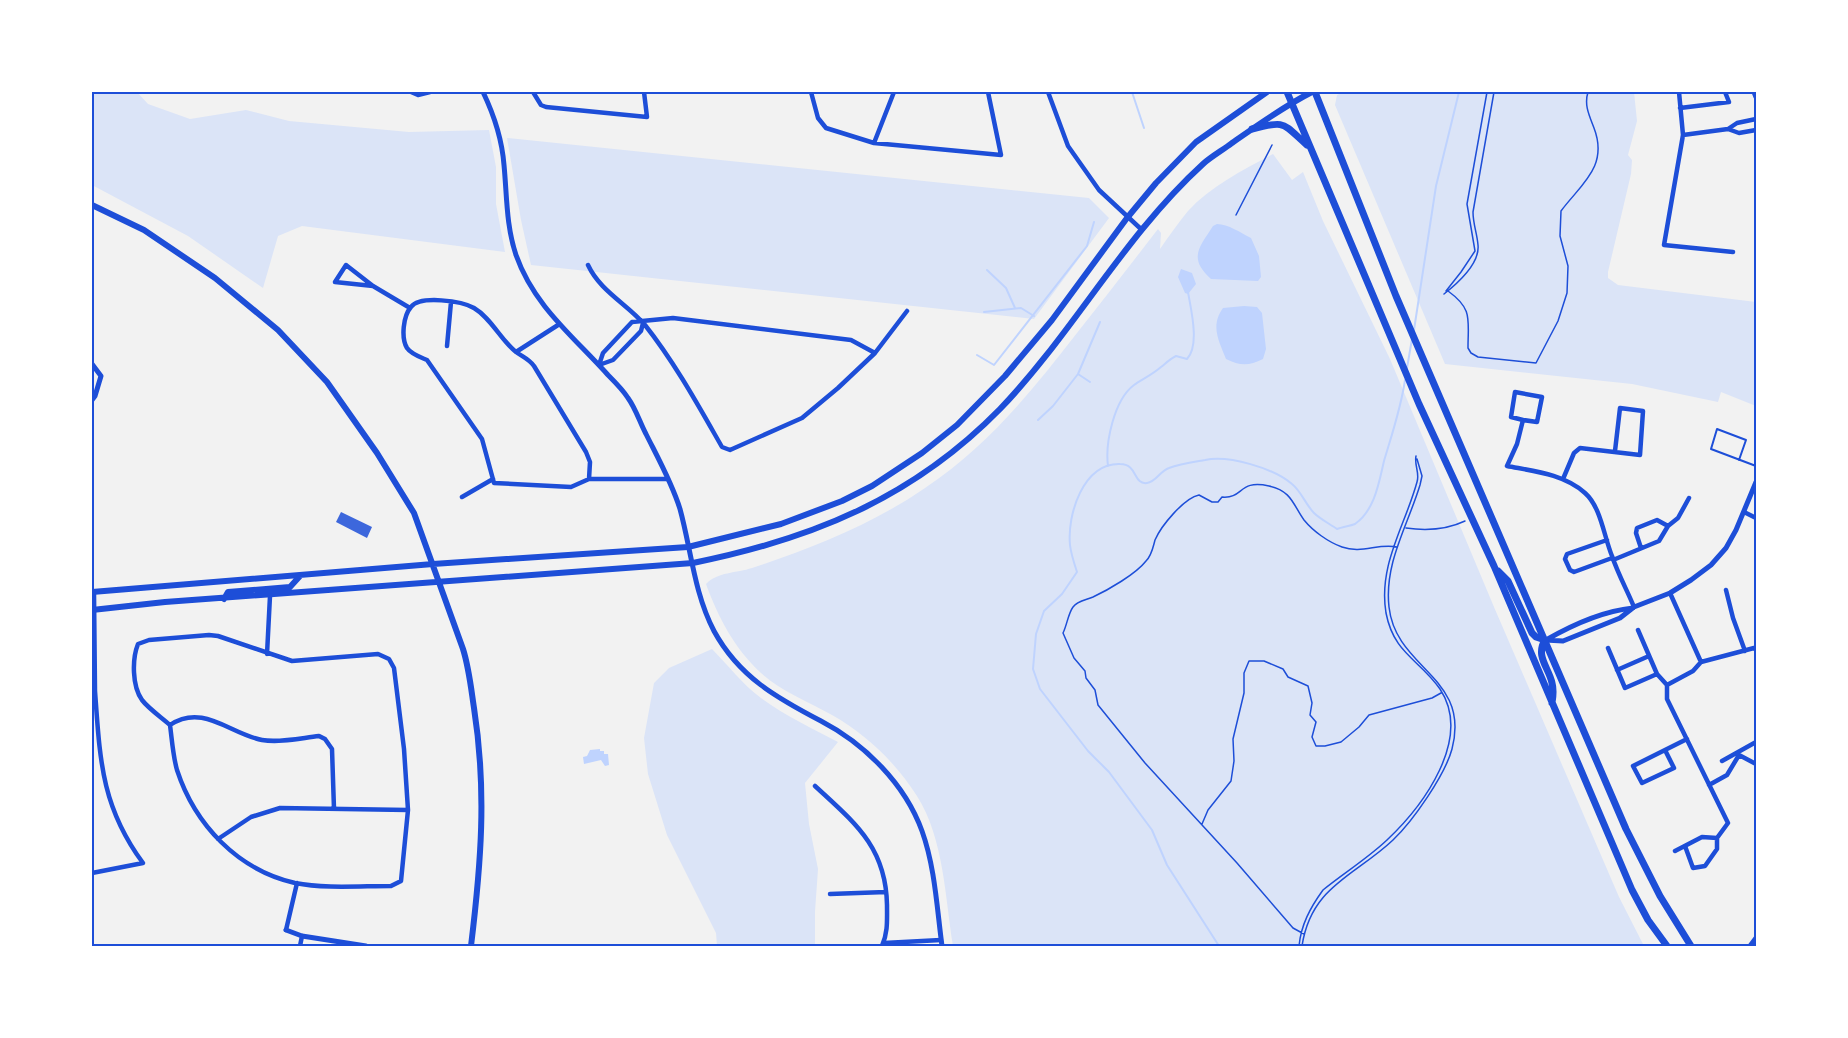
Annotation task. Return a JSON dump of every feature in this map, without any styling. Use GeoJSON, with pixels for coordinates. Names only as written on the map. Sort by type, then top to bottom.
{"type":"FeatureCollection","features":[{"type":"Feature","properties":{"kind":"main road"},"geometry":{"type":"LineString","coordinates":[[93,592],[433,564],[688,547],[781,524],[842,501],[872,486],[922,453],[957,425],[1005,376],[1052,320],[1127,218],[1156,183],[1196,142],[1267,92]]}},
{"type":"Feature","properties":{"kind":"main road"},"geometry":{"type":"LineString","coordinates":[[1287,92],[1419,404],[1494,567],[1632,890],[1648,920],[1667,946]]}},
{"type":"Feature","properties":{"kind":"main road"},"geometry":{"type":"LineString","coordinates":[[93,610],[693,563],[746,552],[832,523],[876,502],[938,462],[971,435],[1006,401],[1032,371],[1142,230],[1204,164],[1292,102],[1314,92],[1396,296],[1626,829],[1660,896],[1691,946]]}},
{"type":"Feature","properties":{"kind":"main road"},"geometry":{"type":"LineString","coordinates":[[1252,129],[1272,124],[1284,125],[1309,147]]}},
{"type":"Feature","properties":{"kind":"main road"},"geometry":{"type":"LineString","coordinates":[[92,204],[144,230],[215,278],[278,330],[327,382],[352,416],[414,513],[468,665],[479,746],[483,819],[471,946]]}},
{"type":"Feature","properties":{"kind":"main road"},"geometry":{"type":"LineString","coordinates":[[1494,567],[1508,581],[1532,633],[1545,640]]}},
{"type":"Feature","properties":{"kind":"main road"},"geometry":{"type":"LineString","coordinates":[[224,598],[228,592],[290,587],[300,576]]}},
{"type":"Feature","properties":{"kind":"main road"},"geometry":{"type":"LineString","coordinates":[[1545,640],[1541,651],[1552,681],[1552,705]]}},
{"type":"Feature","properties":{"kind":"street"},"geometry":{"type":"LineString","coordinates":[[411,92],[418,95],[430,92]]}},
{"type":"Feature","properties":{"kind":"street"},"geometry":{"type":"LineString","coordinates":[[483,92],[501,140],[509,228],[527,280],[558,325],[599,365],[628,398],[668,479],[679,507],[708,619],[740,666],[785,703],[850,738],[885,771],[908,804],[922,832],[934,885],[942,943],[883,945],[888,933],[886,892],[878,858],[862,832],[815,786]]}},
{"type":"Feature","properties":{"kind":"street"},"geometry":{"type":"LineString","coordinates":[[533,92],[541,105],[647,117],[644,92]]}},
{"type":"Feature","properties":{"kind":"street"},"geometry":{"type":"LineString","coordinates":[[811,92],[818,118],[826,128],[874,142],[1001,155],[988,92]]}},
{"type":"Feature","properties":{"kind":"street"},"geometry":{"type":"LineString","coordinates":[[874,142],[894,92]]}},
{"type":"Feature","properties":{"kind":"street"},"geometry":{"type":"LineString","coordinates":[[1048,92],[1068,146],[1099,190],[1142,230]]}},
{"type":"Feature","properties":{"kind":"street"},"geometry":{"type":"LineString","coordinates":[[1679,92],[1683,135],[1664,245],[1733,252]]}},
{"type":"Feature","properties":{"kind":"street"},"geometry":{"type":"LineString","coordinates":[[1680,108],[1729,102],[1725,92]]}},
{"type":"Feature","properties":{"kind":"street"},"geometry":{"type":"LineString","coordinates":[[1754,92],[1756,98]]}},
{"type":"Feature","properties":{"kind":"street"},"geometry":{"type":"LineString","coordinates":[[1683,135],[1728,129],[1737,123],[1756,119]]}},
{"type":"Feature","properties":{"kind":"street"},"geometry":{"type":"LineString","coordinates":[[1728,129],[1739,133],[1756,130]]}},
{"type":"Feature","properties":{"kind":"street"},"geometry":{"type":"LineString","coordinates":[[373,286],[335,282],[346,265],[373,286],[410,308]]}},
{"type":"Feature","properties":{"kind":"street"},"geometry":{"type":"LineString","coordinates":[[588,266],[594,279],[643,323],[674,363],[722,447],[730,450],[802,418],[875,353],[908,311]]}},
{"type":"Feature","properties":{"kind":"street"},"geometry":{"type":"LineString","coordinates":[[589,479],[590,462],[586,452],[528,358],[516,352],[474,308],[451,302],[429,301],[410,308],[403,332],[407,347],[414,354],[427,360],[482,439],[493,480],[496,483],[571,487],[589,479],[668,479]]}},
{"type":"Feature","properties":{"kind":"street"},"geometry":{"type":"LineString","coordinates":[[447,346],[451,302]]}},
{"type":"Feature","properties":{"kind":"street"},"geometry":{"type":"LineString","coordinates":[[599,365],[603,352],[632,322],[643,323],[673,318],[817,334],[851,340],[875,353]]}},
{"type":"Feature","properties":{"kind":"street"},"geometry":{"type":"LineString","coordinates":[[599,365],[613,360],[641,331],[643,323]]}},
{"type":"Feature","properties":{"kind":"street"},"geometry":{"type":"LineString","coordinates":[[516,352],[558,325]]}},
{"type":"Feature","properties":{"kind":"street"},"geometry":{"type":"LineString","coordinates":[[624,331],[633,339]]}},
{"type":"Feature","properties":{"kind":"street"},"geometry":{"type":"LineString","coordinates":[[92,364],[101,376],[92,400]]}},
{"type":"Feature","properties":{"kind":"street"},"geometry":{"type":"LineString","coordinates":[[1515,392],[1542,398],[1537,422],[1523,420],[1511,417],[1515,392]]}},
{"type":"Feature","properties":{"kind":"street"},"geometry":{"type":"LineString","coordinates":[[1563,479],[1574,453],[1580,448],[1640,455],[1643,411],[1620,408],[1615,451]]}},
{"type":"Feature","properties":{"kind":"street"},"geometry":{"type":"LineString","coordinates":[[1523,420],[1517,444],[1507,466],[1551,474],[1586,494],[1594,505],[1613,559],[1634,607]]}},
{"type":"Feature","properties":{"kind":"street"},"geometry":{"type":"LineString","coordinates":[[462,497],[493,480]]}},
{"type":"Feature","properties":{"kind":"street"},"geometry":{"type":"LineString","coordinates":[[1545,640],[1618,609],[1634,607],[1670,592],[1691,580],[1711,565],[1726,548],[1756,482]]}},
{"type":"Feature","properties":{"kind":"street"},"geometry":{"type":"LineString","coordinates":[[1607,540],[1567,554],[1565,559],[1570,570],[1574,572],[1659,541],[1668,526],[1678,518],[1689,498]]}},
{"type":"Feature","properties":{"kind":"street"},"geometry":{"type":"LineString","coordinates":[[1744,512],[1756,518]]}},
{"type":"Feature","properties":{"kind":"street"},"geometry":{"type":"LineString","coordinates":[[1641,548],[1636,533],[1637,528],[1658,520],[1668,526]]}},
{"type":"Feature","properties":{"kind":"street"},"geometry":{"type":"LineString","coordinates":[[1726,590],[1745,651]]}},
{"type":"Feature","properties":{"kind":"street"},"geometry":{"type":"LineString","coordinates":[[92,873],[143,863],[127,842],[109,799],[100,756],[93,691],[93,592]]}},
{"type":"Feature","properties":{"kind":"street"},"geometry":{"type":"LineString","coordinates":[[1670,592],[1701,662]]}},
{"type":"Feature","properties":{"kind":"street"},"geometry":{"type":"LineString","coordinates":[[267,654],[270,596]]}},
{"type":"Feature","properties":{"kind":"street"},"geometry":{"type":"LineString","coordinates":[[1545,640],[1563,641],[1620,618],[1634,607]]}},
{"type":"Feature","properties":{"kind":"street"},"geometry":{"type":"LineString","coordinates":[[1638,630],[1657,674],[1667,685],[1667,699],[1728,823],[1717,838],[1718,849],[1706,866],[1693,868],[1685,846]]}},
{"type":"Feature","properties":{"kind":"street"},"geometry":{"type":"LineString","coordinates":[[218,636],[267,654],[292,661],[378,654],[389,659],[394,668],[404,749],[408,810],[401,881],[391,886],[297,883],[277,878],[257,869],[232,852],[198,816],[185,792],[177,769],[171,725],[143,702],[139,695],[134,670],[134,654],[138,644],[149,640],[218,636]]}},
{"type":"Feature","properties":{"kind":"street"},"geometry":{"type":"LineString","coordinates":[[1608,648],[1625,688],[1657,674]]}},
{"type":"Feature","properties":{"kind":"street"},"geometry":{"type":"LineString","coordinates":[[1667,685],[1693,671],[1701,662],[1756,650]]}},
{"type":"Feature","properties":{"kind":"street"},"geometry":{"type":"LineString","coordinates":[[1617,670],[1649,656]]}},
{"type":"Feature","properties":{"kind":"street"},"geometry":{"type":"LineString","coordinates":[[171,725],[180,718],[196,716],[213,719],[247,736],[266,740],[319,736],[325,739],[332,749],[333,809]]}},
{"type":"Feature","properties":{"kind":"street"},"geometry":{"type":"LineString","coordinates":[[1665,750],[1674,768],[1642,783],[1633,766],[1665,750],[1687,739]]}},
{"type":"Feature","properties":{"kind":"street"},"geometry":{"type":"LineString","coordinates":[[1722,761],[1756,742]]}},
{"type":"Feature","properties":{"kind":"street"},"geometry":{"type":"LineString","coordinates":[[1709,785],[1727,775],[1738,754]]}},
{"type":"Feature","properties":{"kind":"street"},"geometry":{"type":"LineString","coordinates":[[1738,754],[1756,764]]}},
{"type":"Feature","properties":{"kind":"street"},"geometry":{"type":"LineString","coordinates":[[218,839],[241,823],[280,808],[408,810]]}},
{"type":"Feature","properties":{"kind":"street"},"geometry":{"type":"LineString","coordinates":[[1675,851],[1702,837],[1717,838]]}},
{"type":"Feature","properties":{"kind":"street"},"geometry":{"type":"LineString","coordinates":[[297,883],[286,930],[302,936],[366,946]]}},
{"type":"Feature","properties":{"kind":"street"},"geometry":{"type":"LineString","coordinates":[[830,894],[886,892]]}},
{"type":"Feature","properties":{"kind":"street"},"geometry":{"type":"LineString","coordinates":[[300,946],[302,936]]}},
{"type":"Feature","properties":{"kind":"street"},"geometry":{"type":"LineString","coordinates":[[1750,946],[1756,938]]}},
{"type":"Feature","properties":{"kind":"lane"},"geometry":{"type":"LineString","coordinates":[[1739,460],[1746,440],[1718,429],[1711,449],[1739,460],[1756,466]]}},
{"type":"Feature","properties":{"kind":"path"},"geometry":{"type":"LineString","coordinates":[[1487,92],[1467,204],[1474,251],[1444,294],[1459,280],[1478,254],[1473,212],[1494,92]]}},
{"type":"Feature","properties":{"kind":"path"},"geometry":{"type":"LineString","coordinates":[[1448,291],[1465,305],[1468,313],[1468,348],[1471,353],[1487,358],[1536,363],[1558,321],[1567,293],[1568,267],[1560,236],[1561,211],[1585,185],[1596,163],[1596,132],[1587,110],[1588,92]]}},
{"type":"Feature","properties":{"kind":"path"},"geometry":{"type":"LineString","coordinates":[[1236,215],[1272,146]]}},
{"type":"Feature","properties":{"kind":"path"},"geometry":{"type":"LineString","coordinates":[[1417,457],[1422,476],[1390,569],[1389,609],[1397,638],[1406,650],[1430,672],[1444,690],[1452,707],[1455,735],[1452,751],[1435,784],[1394,840],[1341,880],[1321,899],[1309,918],[1300,946],[1300,932],[1310,908],[1323,890],[1387,840],[1417,806],[1439,771],[1450,743],[1452,730],[1449,709],[1441,692],[1404,653],[1395,640],[1390,629],[1385,592],[1387,564],[1418,478],[1415,461],[1417,457]]}},
{"type":"Feature","properties":{"kind":"path"},"geometry":{"type":"LineString","coordinates":[[1304,934],[1293,928],[1145,763],[1098,705],[1095,690],[1065,642],[1063,633],[1071,609],[1076,604],[1115,584],[1145,563],[1164,526],[1192,496],[1199,495],[1212,502],[1218,502],[1222,498],[1236,495],[1242,487],[1250,484],[1271,486],[1292,499],[1304,520],[1320,535],[1341,547],[1366,550],[1397,547]]}},
{"type":"Feature","properties":{"kind":"path"},"geometry":{"type":"LineString","coordinates":[[1405,528],[1438,530],[1455,526],[1471,518]]}},
{"type":"Feature","properties":{"kind":"path"},"geometry":{"type":"LineString","coordinates":[[1202,825],[1208,810],[1231,781],[1234,761],[1233,740],[1244,693],[1244,673],[1249,661],[1264,661],[1283,669],[1288,676],[1308,686],[1312,703],[1310,716],[1316,722],[1312,737],[1316,746],[1341,742],[1369,715],[1431,698],[1444,690]]}},
{"type":"Feature","properties":{"kind":"shaded area"},"geometry":{"type":"Polygon","coordinates":[[[92,92],[137,92],[148,104],[190,119],[246,110],[289,121],[409,132],[489,130],[496,167],[496,204],[505,252],[302,226],[278,236],[263,288],[188,236],[92,185],[92,92]]]}},
{"type":"Feature","properties":{"kind":"shaded area"},"geometry":{"type":"Polygon","coordinates":[[[1343,92],[1634,92],[1637,121],[1628,155],[1632,160],[1631,174],[1608,278],[1618,285],[1756,302],[1756,406],[1721,392],[1718,402],[1632,384],[1445,364],[1335,105],[1337,95],[1343,92]]]}},
{"type":"Feature","properties":{"kind":"shaded area"},"geometry":{"type":"Polygon","coordinates":[[[507,138],[1089,198],[1109,218],[1034,319],[531,265],[507,138]]]}},
{"type":"Feature","properties":{"kind":"shaded area"},"geometry":{"type":"Polygon","coordinates":[[[1273,154],[1292,180],[1303,172],[1323,221],[1390,359],[1619,897],[1644,946],[953,946],[938,849],[926,813],[917,796],[890,761],[857,731],[778,686],[761,673],[735,643],[716,608],[706,584],[716,577],[746,570],[842,534],[905,501],[948,472],[989,436],[1025,397],[1158,229],[1161,233],[1160,249],[1197,202],[1228,179],[1273,154]]]}},
{"type":"Feature","properties":{"kind":"shaded area"},"geometry":{"type":"Polygon","coordinates":[[[712,649],[754,693],[789,716],[838,742],[805,783],[809,824],[818,869],[815,946],[717,946],[716,933],[667,835],[648,774],[644,738],[654,683],[669,668],[712,649]]]}},
{"type":"Feature","properties":{"kind":"water"},"geometry":{"type":"Polygon","coordinates":[[[1217,224],[1230,227],[1251,238],[1259,256],[1261,277],[1258,281],[1211,279],[1204,272],[1198,259],[1198,253],[1213,226],[1217,224]]]}},
{"type":"Feature","properties":{"kind":"water"},"geometry":{"type":"Polygon","coordinates":[[[1181,269],[1192,273],[1196,284],[1188,294],[1185,293],[1178,277],[1181,269]]]}},
{"type":"Feature","properties":{"kind":"water"},"geometry":{"type":"Polygon","coordinates":[[[1257,307],[1262,313],[1266,349],[1263,359],[1244,364],[1226,359],[1216,327],[1223,308],[1257,307]]]}},
{"type":"Feature","properties":{"kind":"water"},"geometry":{"type":"Polygon","coordinates":[[[590,750],[604,751],[604,754],[608,754],[609,765],[605,766],[601,760],[584,764],[583,757],[587,756],[590,750]]]}},
{"type":"Feature","properties":{"kind":"building"},"geometry":{"type":"Polygon","coordinates":[[[341,512],[372,527],[367,538],[336,522],[341,512]]]}},
{"type":"Feature","properties":{"kind":"waterway"},"geometry":{"type":"LineString","coordinates":[[1132,92],[1144,128]]}},
{"type":"Feature","properties":{"kind":"waterway"},"geometry":{"type":"LineString","coordinates":[[1414,330],[1436,186],[1459,92]]}},
{"type":"Feature","properties":{"kind":"waterway"},"geometry":{"type":"LineString","coordinates":[[977,355],[994,365],[1087,246],[1094,222]]}},
{"type":"Feature","properties":{"kind":"waterway"},"geometry":{"type":"LineString","coordinates":[[987,270],[1006,288],[1015,308]]}},
{"type":"Feature","properties":{"kind":"waterway"},"geometry":{"type":"LineString","coordinates":[[1108,466],[1107,457],[1112,422],[1127,392],[1174,357],[1187,359],[1191,353],[1194,327],[1188,292]]}},
{"type":"Feature","properties":{"kind":"waterway"},"geometry":{"type":"LineString","coordinates":[[984,312],[1021,308],[1034,316]]}},
{"type":"Feature","properties":{"kind":"waterway"},"geometry":{"type":"LineString","coordinates":[[1078,374],[1100,322]]}},
{"type":"Feature","properties":{"kind":"waterway"},"geometry":{"type":"LineString","coordinates":[[1407,368],[1412,339]]}},
{"type":"Feature","properties":{"kind":"waterway"},"geometry":{"type":"LineString","coordinates":[[1038,420],[1053,406],[1078,374],[1090,382]]}},
{"type":"Feature","properties":{"kind":"waterway"},"geometry":{"type":"LineString","coordinates":[[1219,946],[1167,865],[1152,830],[1109,772],[1088,751],[1040,689],[1033,669],[1036,634],[1044,611],[1062,594],[1077,572],[1070,545],[1071,520],[1075,506],[1087,481],[1107,466],[1126,465],[1130,467],[1139,481],[1147,483],[1153,481],[1166,469],[1187,463],[1226,459],[1250,464],[1284,478],[1295,487],[1314,513],[1337,529],[1355,524],[1367,511],[1375,495],[1399,411],[1405,380]]}}]}
